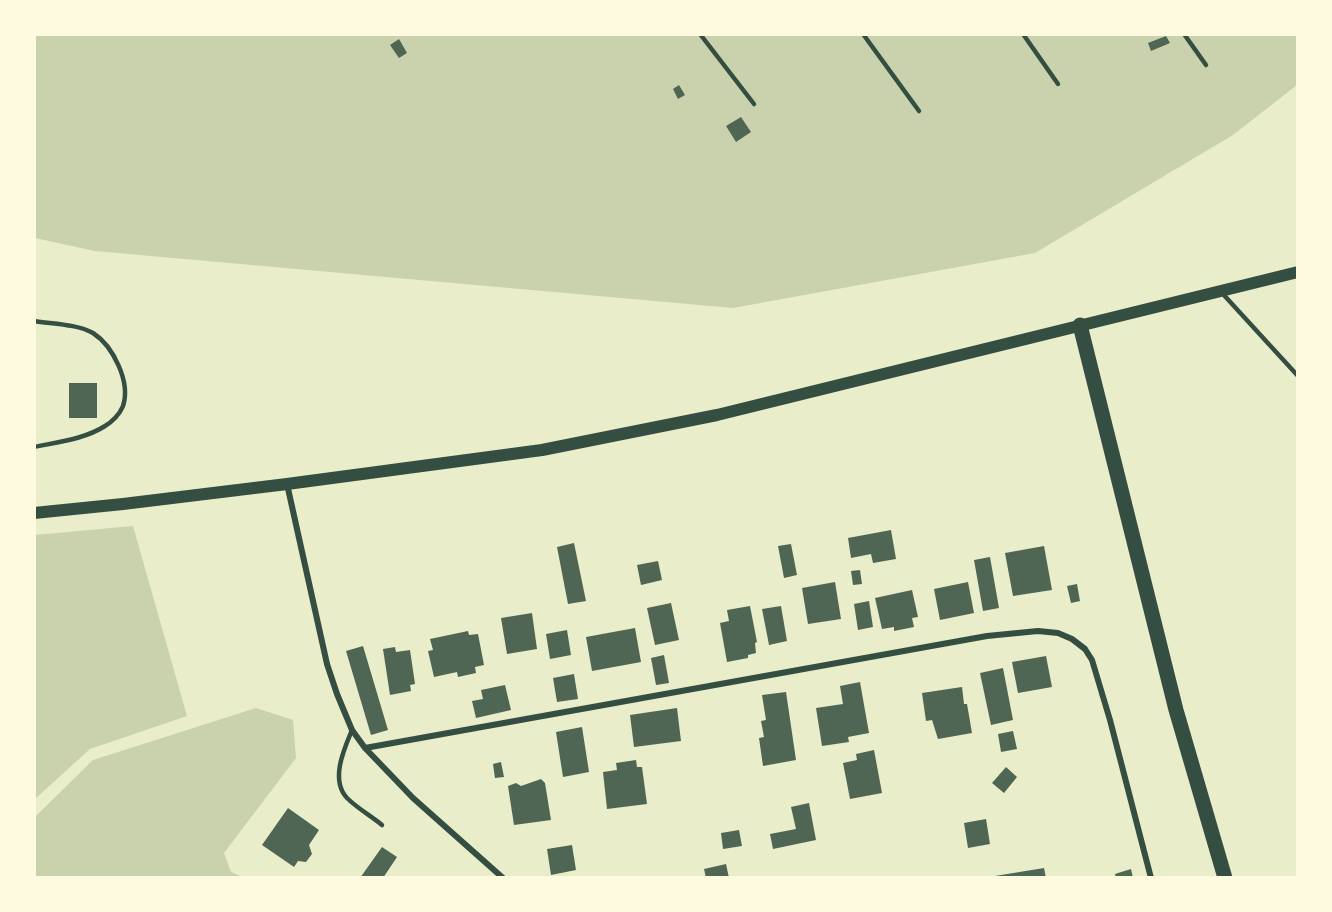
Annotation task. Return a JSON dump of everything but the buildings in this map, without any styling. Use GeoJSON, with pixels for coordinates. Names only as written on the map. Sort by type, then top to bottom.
{"type":"FeatureCollection","features":[{"type":"Feature","properties":{"kind":"highway"},"geometry":{"type":"LineString","coordinates":[[1080,325],[1176,711],[1225,878]]}},
{"type":"Feature","properties":{"kind":"main road"},"geometry":{"type":"LineString","coordinates":[[34,513],[288,484],[542,450],[717,415],[1298,272]]}},
{"type":"Feature","properties":{"kind":"street"},"geometry":{"type":"LineString","coordinates":[[288,484],[327,664],[351,730],[413,798],[503,878]]}},
{"type":"Feature","properties":{"kind":"street"},"geometry":{"type":"LineString","coordinates":[[365,748],[987,636],[1038,631],[1058,633],[1072,639],[1085,649],[1092,660],[1151,878]]}},
{"type":"Feature","properties":{"kind":"lane"},"geometry":{"type":"LineString","coordinates":[[700,34],[754,104]]}},
{"type":"Feature","properties":{"kind":"lane"},"geometry":{"type":"LineString","coordinates":[[863,34],[919,111]]}},
{"type":"Feature","properties":{"kind":"lane"},"geometry":{"type":"LineString","coordinates":[[1023,34],[1058,84]]}},
{"type":"Feature","properties":{"kind":"lane"},"geometry":{"type":"LineString","coordinates":[[1184,34],[1206,65]]}},
{"type":"Feature","properties":{"kind":"lane"},"geometry":{"type":"LineString","coordinates":[[1220,291],[1298,376]]}},
{"type":"Feature","properties":{"kind":"lane"},"geometry":{"type":"LineString","coordinates":[[34,321],[78,327],[92,333],[105,344],[115,358],[121,373],[124,391],[123,406],[117,416],[105,426],[90,434],[34,447]]}},
{"type":"Feature","properties":{"kind":"lane"},"geometry":{"type":"LineString","coordinates":[[351,730],[339,766],[340,783],[346,797],[382,825]]}},
{"type":"Feature","properties":{"kind":"green space"},"geometry":{"type":"Polygon","coordinates":[[[35,35],[1297,35],[1297,85],[1233,135],[1035,253],[733,308],[95,251],[35,238],[35,35]]]}},
{"type":"Feature","properties":{"kind":"green space"},"geometry":{"type":"Polygon","coordinates":[[[133,526],[187,716],[90,749],[35,799],[35,535],[133,526]]]}},
{"type":"Feature","properties":{"kind":"green space"},"geometry":{"type":"Polygon","coordinates":[[[256,708],[293,720],[296,758],[224,853],[231,872],[243,877],[35,877],[35,817],[93,760],[256,708]]]}}]}
